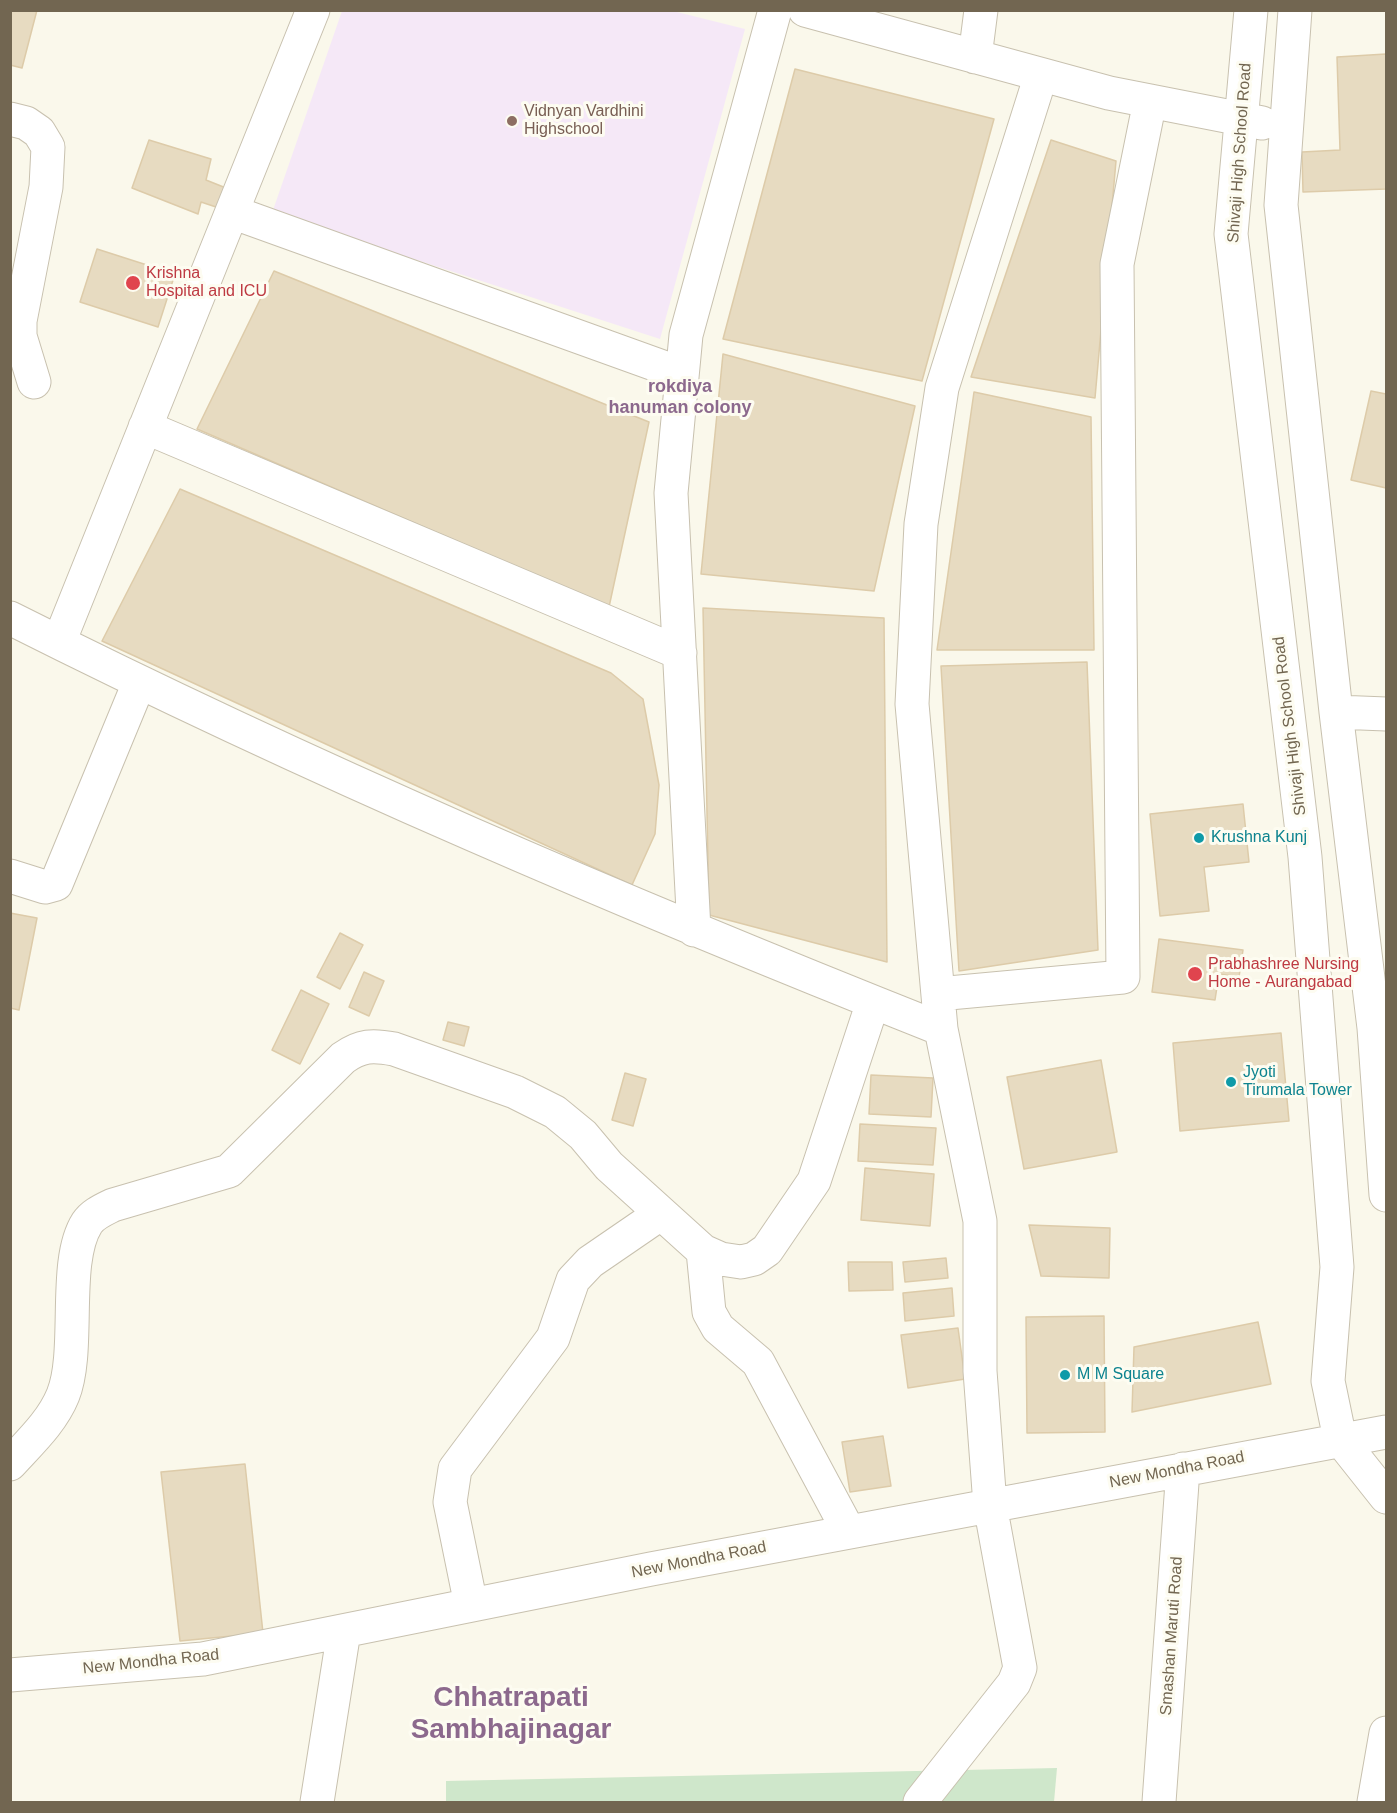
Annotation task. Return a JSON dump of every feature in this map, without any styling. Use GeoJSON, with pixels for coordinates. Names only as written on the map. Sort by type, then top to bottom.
{"type":"FeatureCollection","features":[{"type":"Feature","properties":{"kind":"street"},"geometry":{"type":"LineString","coordinates":[[59,642],[313,10]]}},
{"type":"Feature","properties":{"kind":"street"},"geometry":{"type":"LineString","coordinates":[[694,930],[671,493],[686,335],[775,10]]}},
{"type":"Feature","properties":{"kind":"street"},"geometry":{"type":"LineString","coordinates":[[805,10],[1109,93],[1287,128]]}},
{"type":"Feature","properties":{"kind":"street"},"geometry":{"type":"LineString","coordinates":[[975,57],[981,10]]}},
{"type":"Feature","properties":{"kind":"street","name":"Shivaji High School Road"},"geometry":{"type":"LineString","coordinates":[[1251,10],[1231,234],[1305,857],[1337,1267],[1328,1381],[1340,1439],[1386,1497]]}},
{"type":"Feature","properties":{"kind":"street"},"geometry":{"type":"LineString","coordinates":[[1295,10],[1281,205],[1336,712],[1380,1028],[1386,1195]]}},
{"type":"Feature","properties":{"kind":"street"},"geometry":{"type":"LineString","coordinates":[[921,1803],[1014,1683],[1020,1668],[990,1505],[980,1371],[980,1221],[941,1029],[912,704],[921,524],[942,388],[1041,75]]}},
{"type":"Feature","properties":{"kind":"street"},"geometry":{"type":"LineString","coordinates":[[938,994],[1123,977],[1117,264],[1150,101]]}},
{"type":"Feature","properties":{"kind":"street"},"geometry":{"type":"LineString","coordinates":[[10,119],[26,123],[39,132],[48,147],[46,187],[20,321],[20,336],[34,382]]}},
{"type":"Feature","properties":{"kind":"street"},"geometry":{"type":"LineString","coordinates":[[232,212],[682,374]]}},
{"type":"Feature","properties":{"kind":"street"},"geometry":{"type":"LineString","coordinates":[[146,427],[680,653]]}},
{"type":"Feature","properties":{"kind":"street"},"geometry":{"type":"LineString","coordinates":[[10,618],[140,683],[377,792],[694,930],[941,1029]]}},
{"type":"Feature","properties":{"kind":"street"},"geometry":{"type":"LineString","coordinates":[[10,876],[45,887],[56,884],[140,683]]}},
{"type":"Feature","properties":{"kind":"street"},"geometry":{"type":"LineString","coordinates":[[1336,712],[1386,714]]}},
{"type":"Feature","properties":{"kind":"street"},"geometry":{"type":"LineString","coordinates":[[10,1464],[48,1423],[63,1394],[68,1372],[78,1246],[87,1224],[97,1212],[113,1205],[229,1171],[343,1058],[358,1047],[375,1045],[394,1049],[515,1092],[555,1112],[583,1135],[609,1166],[660,1214],[703,1251],[721,1259],[741,1262],[754,1259],[767,1250],[814,1181],[873,1002]]}},
{"type":"Feature","properties":{"kind":"street"},"geometry":{"type":"LineString","coordinates":[[471,1605],[450,1502],[455,1468],[553,1338],[573,1280],[590,1262],[660,1214]]}},
{"type":"Feature","properties":{"kind":"street"},"geometry":{"type":"LineString","coordinates":[[703,1251],[709,1312],[718,1328],[758,1362],[849,1532]]}},
{"type":"Feature","properties":{"kind":"street","name":"New Mondha Road"},"geometry":{"type":"LineString","coordinates":[[10,1675],[203,1659],[849,1532],[1386,1432]]}},
{"type":"Feature","properties":{"kind":"street","name":"Smashan Maruti Road"},"geometry":{"type":"LineString","coordinates":[[1159,1803],[1183,1469]]}},
{"type":"Feature","properties":{"kind":"street"},"geometry":{"type":"LineString","coordinates":[[317,1803],[344,1631]]}},
{"type":"Feature","properties":{"kind":"street"},"geometry":{"type":"LineString","coordinates":[[1374,1803],[1386,1733]]}},
{"type":"Feature","properties":{"kind":"shaded area","name":"Vidnyan Vardhini Highschool"},"geometry":{"type":"Polygon","coordinates":[[[342,11],[673,11],[745,29],[660,339],[272,213],[342,11]]]}},
{"type":"Feature","properties":{"kind":"green space"},"geometry":{"type":"Polygon","coordinates":[[[1057,1768],[1054,1802],[446,1802],[446,1781],[1057,1768]]]}},
{"type":"Feature","properties":{"kind":"building"},"geometry":{"type":"Polygon","coordinates":[[[10,10],[37,10],[22,68],[10,65],[10,10]]]}},
{"type":"Feature","properties":{"kind":"building"},"geometry":{"type":"Polygon","coordinates":[[[1386,54],[1386,189],[1303,192],[1302,152],[1340,150],[1337,57],[1386,54]]]}},
{"type":"Feature","properties":{"kind":"building"},"geometry":{"type":"Polygon","coordinates":[[[795,69],[994,119],[922,381],[723,339],[795,69]]]}},
{"type":"Feature","properties":{"kind":"building"},"geometry":{"type":"Polygon","coordinates":[[[149,140],[211,159],[206,180],[226,188],[219,208],[201,202],[198,214],[132,188],[149,140]]]}},
{"type":"Feature","properties":{"kind":"building"},"geometry":{"type":"Polygon","coordinates":[[[1051,140],[1116,161],[1095,398],[971,377],[1051,140]]]}},
{"type":"Feature","properties":{"kind":"building"},"geometry":{"type":"Polygon","coordinates":[[[97,249],[175,274],[158,327],[80,302],[97,249]]]}},
{"type":"Feature","properties":{"kind":"building"},"geometry":{"type":"Polygon","coordinates":[[[274,271],[649,422],[609,607],[197,429],[274,271]]]}},
{"type":"Feature","properties":{"kind":"building"},"geometry":{"type":"Polygon","coordinates":[[[723,354],[915,406],[874,591],[701,574],[723,354]]]}},
{"type":"Feature","properties":{"kind":"building"},"geometry":{"type":"Polygon","coordinates":[[[1371,391],[1386,394],[1386,488],[1351,480],[1371,391]]]}},
{"type":"Feature","properties":{"kind":"building"},"geometry":{"type":"Polygon","coordinates":[[[974,392],[1091,417],[1094,650],[937,650],[974,392]]]}},
{"type":"Feature","properties":{"kind":"building"},"geometry":{"type":"Polygon","coordinates":[[[180,489],[611,673],[643,699],[659,785],[655,834],[632,885],[102,641],[180,489]]]}},
{"type":"Feature","properties":{"kind":"building"},"geometry":{"type":"Polygon","coordinates":[[[703,608],[884,618],[887,962],[709,915],[703,608]]]}},
{"type":"Feature","properties":{"kind":"building"},"geometry":{"type":"Polygon","coordinates":[[[1087,662],[1098,950],[959,971],[941,666],[1087,662]]]}},
{"type":"Feature","properties":{"kind":"building","name":"Krushna Kunj"},"geometry":{"type":"Polygon","coordinates":[[[1243,804],[1249,862],[1204,867],[1209,911],[1160,916],[1150,814],[1243,804]]]}},
{"type":"Feature","properties":{"kind":"building"},"geometry":{"type":"Polygon","coordinates":[[[10,913],[37,918],[19,1010],[10,1008],[10,913]]]}},
{"type":"Feature","properties":{"kind":"building"},"geometry":{"type":"Polygon","coordinates":[[[340,933],[363,945],[340,989],[317,977],[340,933]]]}},
{"type":"Feature","properties":{"kind":"building"},"geometry":{"type":"Polygon","coordinates":[[[1159,939],[1243,950],[1239,977],[1219,974],[1215,1000],[1152,992],[1159,939]]]}},
{"type":"Feature","properties":{"kind":"building"},"geometry":{"type":"Polygon","coordinates":[[[364,972],[384,981],[369,1016],[349,1007],[364,972]]]}},
{"type":"Feature","properties":{"kind":"building"},"geometry":{"type":"Polygon","coordinates":[[[301,990],[329,1004],[300,1064],[272,1050],[301,990]]]}},
{"type":"Feature","properties":{"kind":"building"},"geometry":{"type":"Polygon","coordinates":[[[448,1022],[469,1027],[464,1046],[443,1040],[448,1022]]]}},
{"type":"Feature","properties":{"kind":"building","name":"Jyoti Tirumala Tower"},"geometry":{"type":"Polygon","coordinates":[[[1281,1033],[1289,1121],[1180,1131],[1173,1043],[1281,1033]]]}},
{"type":"Feature","properties":{"kind":"building"},"geometry":{"type":"Polygon","coordinates":[[[1101,1060],[1117,1152],[1024,1169],[1007,1077],[1101,1060]]]}},
{"type":"Feature","properties":{"kind":"building"},"geometry":{"type":"Polygon","coordinates":[[[625,1073],[646,1079],[633,1126],[612,1120],[625,1073]]]}},
{"type":"Feature","properties":{"kind":"building"},"geometry":{"type":"Polygon","coordinates":[[[871,1075],[933,1078],[931,1117],[869,1114],[871,1075]]]}},
{"type":"Feature","properties":{"kind":"building"},"geometry":{"type":"Polygon","coordinates":[[[860,1124],[936,1128],[933,1165],[858,1161],[860,1124]]]}},
{"type":"Feature","properties":{"kind":"building"},"geometry":{"type":"Polygon","coordinates":[[[865,1168],[934,1174],[930,1226],[861,1220],[865,1168]]]}},
{"type":"Feature","properties":{"kind":"building"},"geometry":{"type":"Polygon","coordinates":[[[1029,1225],[1110,1228],[1109,1278],[1041,1276],[1029,1225]]]}},
{"type":"Feature","properties":{"kind":"building"},"geometry":{"type":"Polygon","coordinates":[[[946,1258],[948,1278],[905,1282],[903,1262],[946,1258]]]}},
{"type":"Feature","properties":{"kind":"building"},"geometry":{"type":"Polygon","coordinates":[[[848,1262],[892,1262],[893,1290],[849,1291],[848,1262]]]}},
{"type":"Feature","properties":{"kind":"building"},"geometry":{"type":"Polygon","coordinates":[[[952,1288],[954,1316],[905,1321],[903,1293],[952,1288]]]}},
{"type":"Feature","properties":{"kind":"building","name":"M M Square"},"geometry":{"type":"Polygon","coordinates":[[[1104,1316],[1105,1432],[1027,1433],[1026,1317],[1104,1316]]]}},
{"type":"Feature","properties":{"kind":"building"},"geometry":{"type":"Polygon","coordinates":[[[1258,1322],[1271,1384],[1132,1412],[1134,1347],[1258,1322]]]}},
{"type":"Feature","properties":{"kind":"building"},"geometry":{"type":"Polygon","coordinates":[[[958,1328],[965,1379],[908,1388],[901,1335],[958,1328]]]}},
{"type":"Feature","properties":{"kind":"building"},"geometry":{"type":"Polygon","coordinates":[[[883,1436],[891,1486],[850,1492],[842,1442],[883,1436]]]}},
{"type":"Feature","properties":{"kind":"building"},"geometry":{"type":"Polygon","coordinates":[[[245,1464],[263,1633],[180,1641],[161,1472],[245,1464]]]}},
{"type":"Feature","properties":{"kind":"place","name":"Vidnyan Vardhini Highschool"},"geometry":{"type":"Point","coordinates":[512,121]}},
{"type":"Feature","properties":{"kind":"place","name":"Krishna Hospital and ICU"},"geometry":{"type":"Point","coordinates":[133,283]}},
{"type":"Feature","properties":{"kind":"place","name":"Krushna Kunj"},"geometry":{"type":"Point","coordinates":[1199,838]}},
{"type":"Feature","properties":{"kind":"place","name":"Prabhashree Nursing Home - Aurangabad"},"geometry":{"type":"Point","coordinates":[1195,974]}},
{"type":"Feature","properties":{"kind":"place","name":"Jyoti Tirumala Tower"},"geometry":{"type":"Point","coordinates":[1231,1082]}},
{"type":"Feature","properties":{"kind":"place","name":"M M Square"},"geometry":{"type":"Point","coordinates":[1065,1375]}},
{"type":"Feature","properties":{"kind":"district","name":"rokdiya hanuman colony"},"geometry":{"type":"Point","coordinates":[680,397]}},
{"type":"Feature","properties":{"kind":"district","name":"Chhatrapati Sambhajinagar"},"geometry":{"type":"Point","coordinates":[511,1714]}}]}
